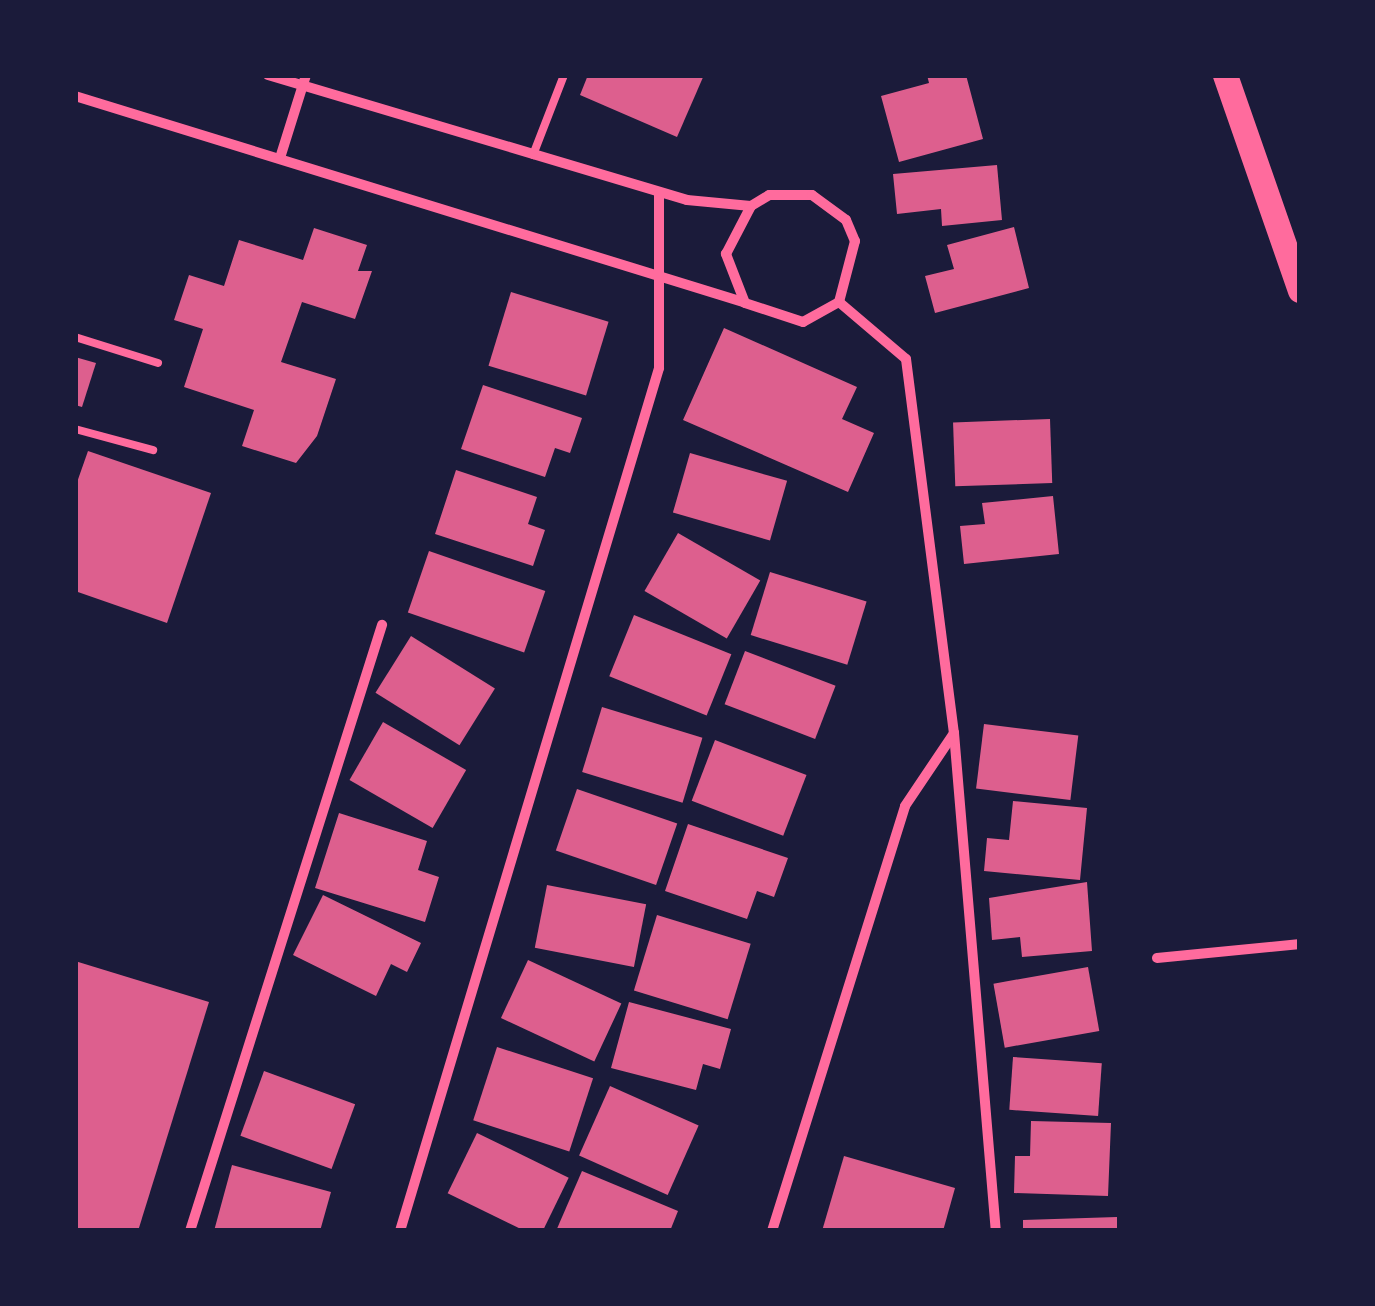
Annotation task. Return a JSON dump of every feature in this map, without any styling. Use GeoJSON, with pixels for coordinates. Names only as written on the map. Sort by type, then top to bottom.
{"type":"FeatureCollection","features":[{"type":"Feature","properties":{"kind":"main road"},"geometry":{"type":"LineString","coordinates":[[1225,75],[1300,290]]}},
{"type":"Feature","properties":{"kind":"street"},"geometry":{"type":"LineString","coordinates":[[75,96],[658,274],[745,303],[782,322],[839,302],[856,262],[846,220],[801,193],[750,206],[660,192],[533,156],[305,80],[268,75]]}},
{"type":"Feature","properties":{"kind":"street"},"geometry":{"type":"LineString","coordinates":[[280,158],[305,80]]}},
{"type":"Feature","properties":{"kind":"street"},"geometry":{"type":"LineString","coordinates":[[400,1231],[659,368],[660,192]]}},
{"type":"Feature","properties":{"kind":"street"},"geometry":{"type":"LineString","coordinates":[[745,303],[726,254],[750,206]]}},
{"type":"Feature","properties":{"kind":"street"},"geometry":{"type":"LineString","coordinates":[[839,302],[906,359],[954,733],[996,1231]]}},
{"type":"Feature","properties":{"kind":"street"},"geometry":{"type":"LineString","coordinates":[[190,1231],[382,626]]}},
{"type":"Feature","properties":{"kind":"street"},"geometry":{"type":"LineString","coordinates":[[772,1231],[906,806],[954,733]]}},
{"type":"Feature","properties":{"kind":"street"},"geometry":{"type":"LineString","coordinates":[[1157,958],[1300,944]]}},
{"type":"Feature","properties":{"kind":"lane"},"geometry":{"type":"LineString","coordinates":[[533,156],[564,75]]}},
{"type":"Feature","properties":{"kind":"lane"},"geometry":{"type":"LineString","coordinates":[[75,337],[158,362]]}},
{"type":"Feature","properties":{"kind":"lane"},"geometry":{"type":"LineString","coordinates":[[75,429],[153,450]]}},
{"type":"Feature","properties":{"kind":"building"},"geometry":{"type":"Polygon","coordinates":[[[588,75],[704,75],[677,137],[580,95],[588,75]]]}},
{"type":"Feature","properties":{"kind":"building"},"geometry":{"type":"Polygon","coordinates":[[[927,75],[966,75],[983,139],[899,162],[881,96],[929,83],[927,75]]]}},
{"type":"Feature","properties":{"kind":"building"},"geometry":{"type":"Polygon","coordinates":[[[997,165],[1002,220],[942,226],[941,209],[897,214],[893,174],[997,165]]]}},
{"type":"Feature","properties":{"kind":"building"},"geometry":{"type":"Polygon","coordinates":[[[1014,227],[1029,288],[935,313],[925,276],[954,269],[947,245],[1014,227]]]}},
{"type":"Feature","properties":{"kind":"building"},"geometry":{"type":"Polygon","coordinates":[[[314,228],[367,245],[358,271],[372,271],[355,319],[302,302],[281,362],[336,379],[317,436],[296,463],[242,446],[254,410],[184,387],[203,329],[174,320],[189,275],[224,286],[239,240],[303,260],[314,228]]]}},
{"type":"Feature","properties":{"kind":"building"},"geometry":{"type":"Polygon","coordinates":[[[511,292],[609,322],[586,395],[488,366],[511,292]]]}},
{"type":"Feature","properties":{"kind":"building"},"geometry":{"type":"Polygon","coordinates":[[[724,328],[857,387],[842,419],[874,433],[848,492],[683,420],[724,328]]]}},
{"type":"Feature","properties":{"kind":"building"},"geometry":{"type":"Polygon","coordinates":[[[75,357],[96,363],[82,407],[75,405],[75,357]]]}},
{"type":"Feature","properties":{"kind":"building"},"geometry":{"type":"Polygon","coordinates":[[[483,385],[582,418],[570,453],[555,448],[545,477],[461,449],[483,385]]]}},
{"type":"Feature","properties":{"kind":"building"},"geometry":{"type":"Polygon","coordinates":[[[1050,419],[1052,483],[955,486],[953,422],[1050,419]]]}},
{"type":"Feature","properties":{"kind":"building"},"geometry":{"type":"Polygon","coordinates":[[[88,451],[211,493],[167,623],[75,591],[75,488],[88,451]]]}},
{"type":"Feature","properties":{"kind":"building"},"geometry":{"type":"Polygon","coordinates":[[[690,453],[787,481],[770,540],[673,513],[690,453]]]}},
{"type":"Feature","properties":{"kind":"building"},"geometry":{"type":"Polygon","coordinates":[[[456,470],[537,497],[528,524],[545,530],[533,566],[435,534],[456,470]]]}},
{"type":"Feature","properties":{"kind":"building"},"geometry":{"type":"Polygon","coordinates":[[[1053,496],[1059,554],[964,564],[960,526],[985,524],[982,503],[1053,496]]]}},
{"type":"Feature","properties":{"kind":"building"},"geometry":{"type":"Polygon","coordinates":[[[678,533],[760,580],[727,639],[644,591],[678,533]]]}},
{"type":"Feature","properties":{"kind":"building"},"geometry":{"type":"Polygon","coordinates":[[[429,551],[545,591],[524,653],[408,612],[429,551]]]}},
{"type":"Feature","properties":{"kind":"building"},"geometry":{"type":"Polygon","coordinates":[[[770,572],[867,602],[847,665],[751,635],[770,572]]]}},
{"type":"Feature","properties":{"kind":"building"},"geometry":{"type":"Polygon","coordinates":[[[634,615],[731,654],[707,716],[609,676],[634,615]]]}},
{"type":"Feature","properties":{"kind":"building"},"geometry":{"type":"Polygon","coordinates":[[[411,636],[495,688],[459,745],[375,693],[411,636]]]}},
{"type":"Feature","properties":{"kind":"building"},"geometry":{"type":"Polygon","coordinates":[[[745,651],[836,686],[815,739],[725,704],[745,651]]]}},
{"type":"Feature","properties":{"kind":"building"},"geometry":{"type":"Polygon","coordinates":[[[602,707],[702,738],[683,803],[582,772],[602,707]]]}},
{"type":"Feature","properties":{"kind":"building"},"geometry":{"type":"Polygon","coordinates":[[[383,722],[466,770],[433,828],[350,780],[383,722]]]}},
{"type":"Feature","properties":{"kind":"building"},"geometry":{"type":"Polygon","coordinates":[[[984,724],[1078,736],[1070,800],[976,789],[984,724]]]}},
{"type":"Feature","properties":{"kind":"building"},"geometry":{"type":"Polygon","coordinates":[[[715,740],[806,775],[783,836],[692,801],[715,740]]]}},
{"type":"Feature","properties":{"kind":"building"},"geometry":{"type":"Polygon","coordinates":[[[577,789],[677,824],[656,885],[556,850],[577,789]]]}},
{"type":"Feature","properties":{"kind":"building"},"geometry":{"type":"Polygon","coordinates":[[[1013,801],[1087,808],[1080,880],[984,871],[987,838],[1009,840],[1013,801]]]}},
{"type":"Feature","properties":{"kind":"building"},"geometry":{"type":"Polygon","coordinates":[[[339,813],[427,841],[418,870],[439,877],[425,922],[315,888],[339,813]]]}},
{"type":"Feature","properties":{"kind":"building"},"geometry":{"type":"Polygon","coordinates":[[[688,824],[788,858],[774,897],[757,891],[747,919],[665,891],[688,824]]]}},
{"type":"Feature","properties":{"kind":"building"},"geometry":{"type":"Polygon","coordinates":[[[1087,882],[1092,951],[1022,957],[1020,937],[992,940],[989,898],[1087,882]]]}},
{"type":"Feature","properties":{"kind":"building"},"geometry":{"type":"Polygon","coordinates":[[[547,885],[646,904],[634,967],[535,948],[547,885]]]}},
{"type":"Feature","properties":{"kind":"building"},"geometry":{"type":"Polygon","coordinates":[[[323,895],[421,943],[407,972],[391,964],[376,996],[293,955],[323,895]]]}},
{"type":"Feature","properties":{"kind":"building"},"geometry":{"type":"Polygon","coordinates":[[[657,915],[751,944],[728,1019],[634,991],[657,915]]]}},
{"type":"Feature","properties":{"kind":"building"},"geometry":{"type":"Polygon","coordinates":[[[528,960],[621,1004],[594,1062],[501,1018],[528,960]]]}},
{"type":"Feature","properties":{"kind":"building"},"geometry":{"type":"Polygon","coordinates":[[[75,961],[209,1002],[138,1231],[75,1231],[75,961]]]}},
{"type":"Feature","properties":{"kind":"building"},"geometry":{"type":"Polygon","coordinates":[[[1088,967],[1099,1031],[1005,1048],[993,984],[1088,967]]]}},
{"type":"Feature","properties":{"kind":"building"},"geometry":{"type":"Polygon","coordinates":[[[629,1002],[731,1029],[720,1069],[703,1064],[696,1090],[611,1068],[629,1002]]]}},
{"type":"Feature","properties":{"kind":"building"},"geometry":{"type":"Polygon","coordinates":[[[497,1047],[593,1078],[569,1151],[473,1120],[497,1047]]]}},
{"type":"Feature","properties":{"kind":"building"},"geometry":{"type":"Polygon","coordinates":[[[1013,1057],[1102,1063],[1098,1116],[1009,1110],[1013,1057]]]}},
{"type":"Feature","properties":{"kind":"building"},"geometry":{"type":"Polygon","coordinates":[[[264,1071],[355,1104],[332,1169],[240,1136],[264,1071]]]}},
{"type":"Feature","properties":{"kind":"building"},"geometry":{"type":"Polygon","coordinates":[[[610,1086],[699,1125],[668,1195],[579,1155],[610,1086]]]}},
{"type":"Feature","properties":{"kind":"building"},"geometry":{"type":"Polygon","coordinates":[[[1031,1121],[1111,1123],[1108,1196],[1014,1193],[1015,1156],[1030,1156],[1031,1121]]]}},
{"type":"Feature","properties":{"kind":"building"},"geometry":{"type":"Polygon","coordinates":[[[477,1133],[569,1178],[543,1231],[525,1231],[448,1193],[477,1133]]]}},
{"type":"Feature","properties":{"kind":"building"},"geometry":{"type":"Polygon","coordinates":[[[844,1156],[955,1188],[943,1231],[822,1231],[844,1156]]]}},
{"type":"Feature","properties":{"kind":"building"},"geometry":{"type":"Polygon","coordinates":[[[232,1165],[331,1192],[320,1231],[214,1231],[232,1165]]]}},
{"type":"Feature","properties":{"kind":"building"},"geometry":{"type":"Polygon","coordinates":[[[582,1171],[678,1211],[670,1231],[556,1231],[582,1171]]]}},
{"type":"Feature","properties":{"kind":"building"},"geometry":{"type":"Polygon","coordinates":[[[1117,1217],[1117,1231],[1023,1231],[1023,1220],[1117,1217]]]}}]}
